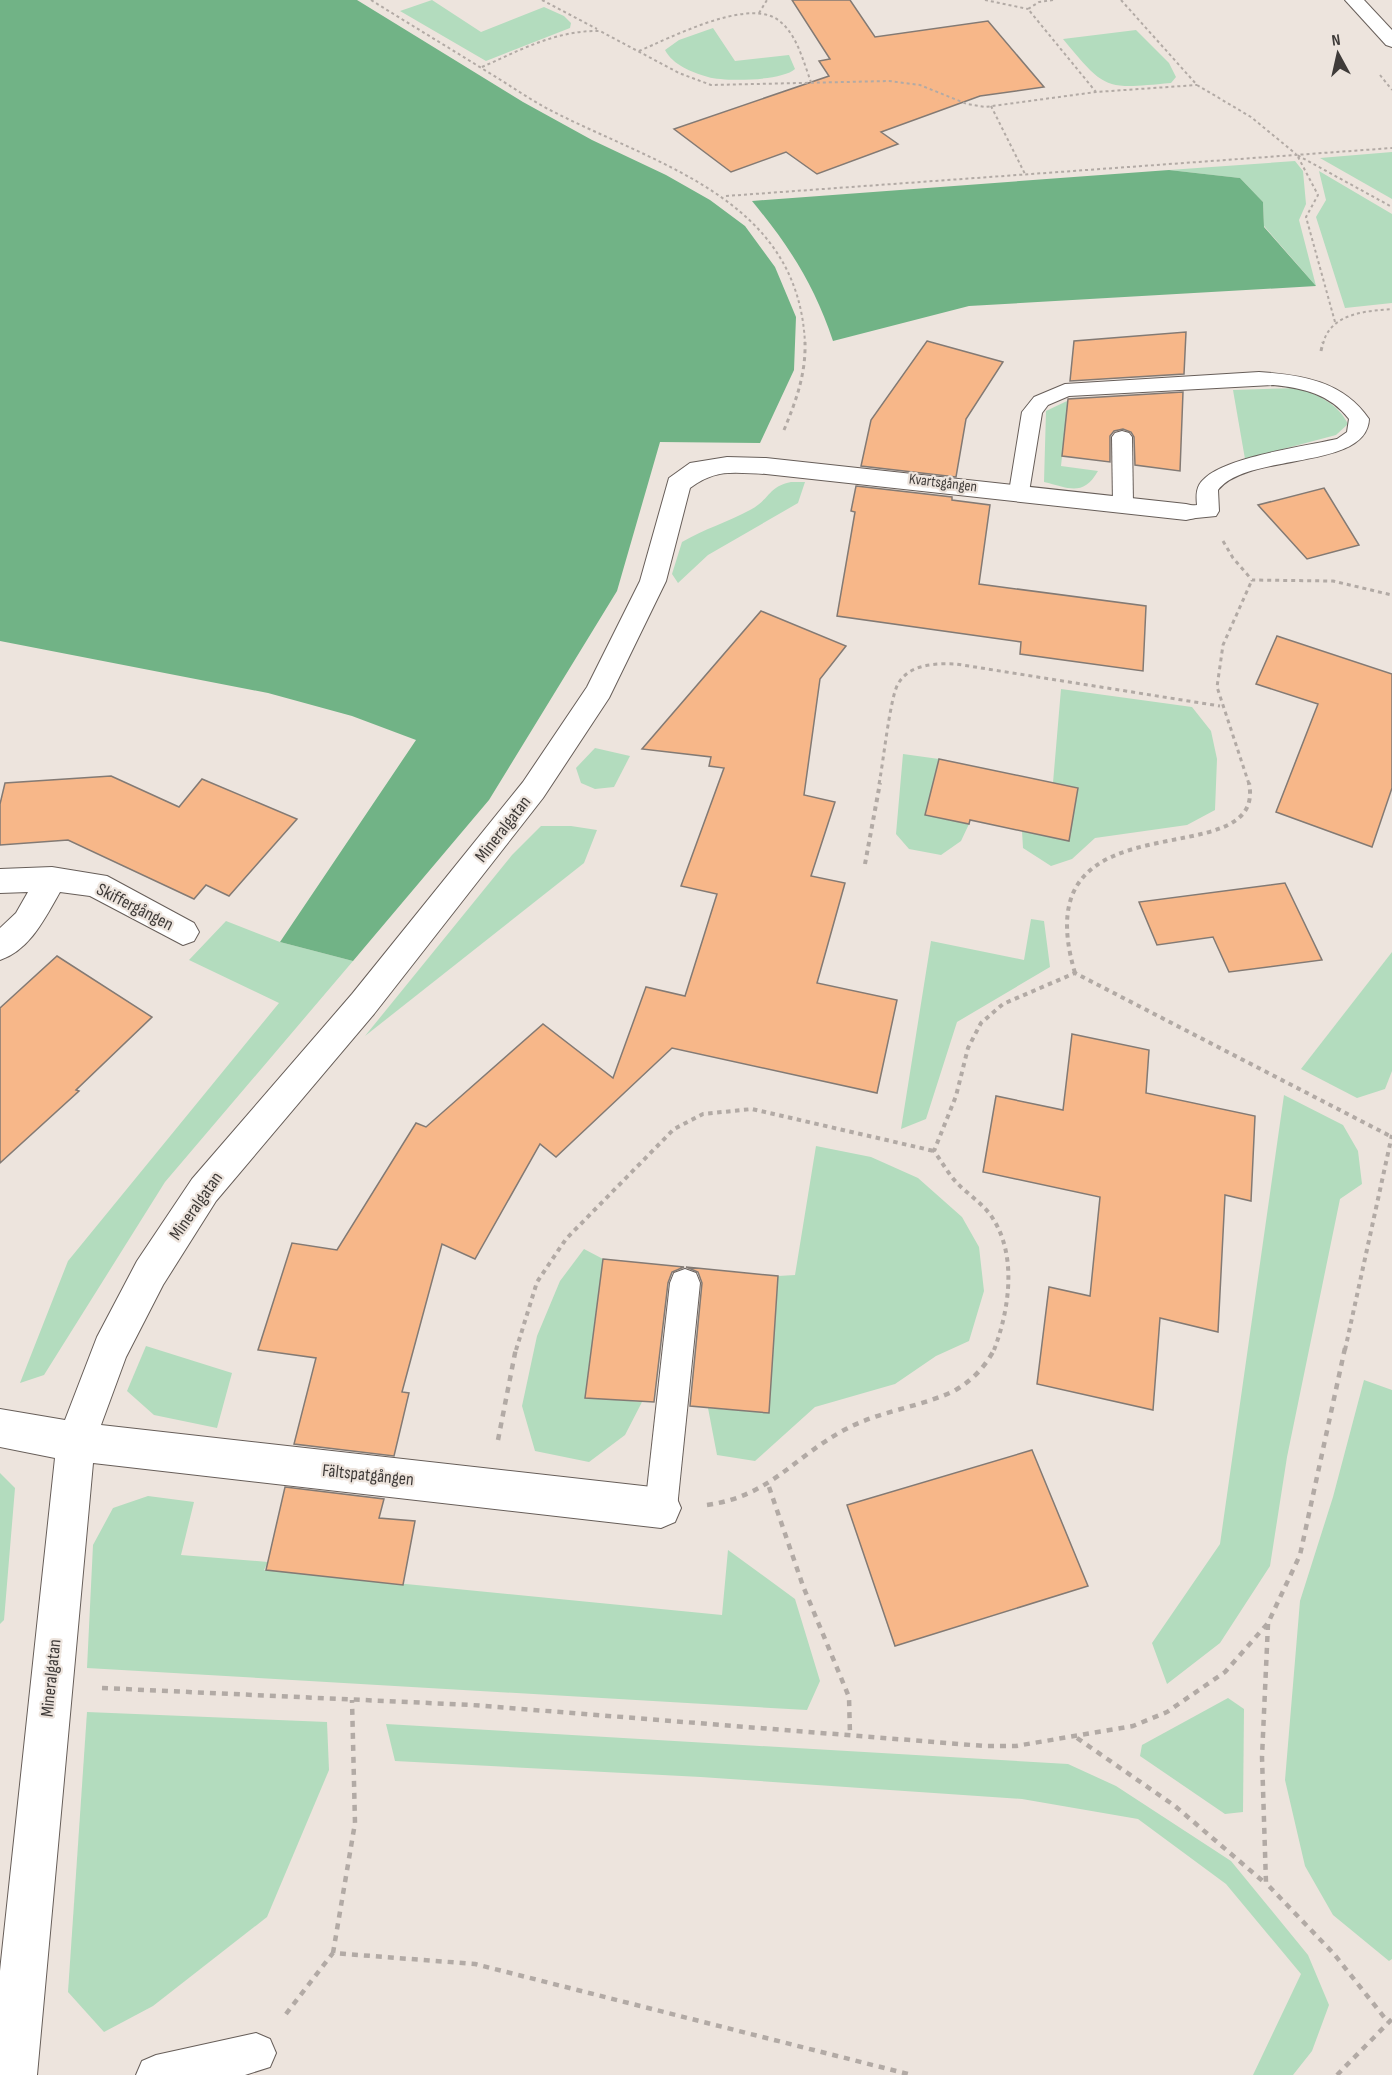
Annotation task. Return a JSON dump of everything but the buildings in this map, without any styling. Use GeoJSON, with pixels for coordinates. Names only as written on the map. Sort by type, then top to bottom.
{"type":"FeatureCollection","features":[{"type":"Feature","properties":{"kind":"street"},"geometry":{"type":"LineString","coordinates":[[1354,0],[1392,41]]}},
{"type":"Feature","properties":{"kind":"street","name":"Kvartsgången"},"geometry":{"type":"LineString","coordinates":[[699,469],[727,465],[766,466],[1197,511]]}},
{"type":"Feature","properties":{"kind":"street","name":"Mineralgatan"},"geometry":{"type":"LineString","coordinates":[[14,2075],[50,1686],[76,1442],[110,1350],[150,1273],[204,1190],[363,1004],[533,790],[599,691],[652,582],[678,484],[699,469]]}},
{"type":"Feature","properties":{"kind":"street"},"geometry":{"type":"LineString","coordinates":[[0,947],[27,922],[52,879]]}},
{"type":"Feature","properties":{"kind":"street","name":"Skiffergången"},"geometry":{"type":"LineString","coordinates":[[0,881],[52,879],[96,885],[183,932]]}},
{"type":"Feature","properties":{"kind":"street"},"geometry":{"type":"LineString","coordinates":[[0,1428],[76,1442]]}},
{"type":"Feature","properties":{"kind":"street","name":"Fältspatgången"},"geometry":{"type":"LineString","coordinates":[[76,1442],[661,1508]]}},
{"type":"Feature","properties":{"kind":"lane"},"geometry":{"type":"LineString","coordinates":[[1019,492],[1032,412],[1041,401],[1065,390],[1259,378],[1291,380],[1312,385],[1338,396],[1354,410],[1359,419],[1359,432],[1353,439],[1342,444],[1240,468],[1222,475],[1210,483],[1197,511]]}},
{"type":"Feature","properties":{"kind":"lane"},"geometry":{"type":"LineString","coordinates":[[1122,437],[1123,504]]}},
{"type":"Feature","properties":{"kind":"lane"},"geometry":{"type":"LineString","coordinates":[[661,1508],[685,1283]]}},
{"type":"Feature","properties":{"kind":"lane"},"geometry":{"type":"LineString","coordinates":[[156,2075],[256,2053]]}},
{"type":"Feature","properties":{"kind":"path"},"geometry":{"type":"LineString","coordinates":[[372,0],[548,109],[677,170],[725,196],[762,231],[777,250],[797,292],[806,342],[799,394],[766,466]]}},
{"type":"Feature","properties":{"kind":"path"},"geometry":{"type":"LineString","coordinates":[[542,0],[679,73],[711,85],[877,80],[910,83],[967,104],[991,106],[1096,92],[1197,85]]}},
{"type":"Feature","properties":{"kind":"path"},"geometry":{"type":"LineString","coordinates":[[759,13],[767,0]]}},
{"type":"Feature","properties":{"kind":"path"},"geometry":{"type":"LineString","coordinates":[[985,0],[1028,9],[1096,92]]}},
{"type":"Feature","properties":{"kind":"path"},"geometry":{"type":"LineString","coordinates":[[1028,9],[1038,2],[1053,0]]}},
{"type":"Feature","properties":{"kind":"path"},"geometry":{"type":"LineString","coordinates":[[1121,0],[1197,85],[1251,117],[1289,146],[1297,155],[1318,195],[1306,217],[1335,322]]}},
{"type":"Feature","properties":{"kind":"path"},"geometry":{"type":"LineString","coordinates":[[638,51],[736,14],[759,13],[775,18],[786,29],[802,58],[811,82]]}},
{"type":"Feature","properties":{"kind":"path"},"geometry":{"type":"LineString","coordinates":[[481,67],[570,32],[600,31]]}},
{"type":"Feature","properties":{"kind":"path"},"geometry":{"type":"LineString","coordinates":[[991,106],[1025,174]]}},
{"type":"Feature","properties":{"kind":"path"},"geometry":{"type":"LineString","coordinates":[[725,196],[1392,148]]}},
{"type":"Feature","properties":{"kind":"path"},"geometry":{"type":"LineString","coordinates":[[1297,155],[1392,207]]}},
{"type":"Feature","properties":{"kind":"path"},"geometry":{"type":"LineString","coordinates":[[1312,385],[1319,363],[1323,337],[1335,322],[1363,313],[1392,309]]}},
{"type":"Feature","properties":{"kind":"path"},"geometry":{"type":"LineString","coordinates":[[1197,511],[1252,580],[1333,581],[1392,595]]}},
{"type":"Feature","properties":{"kind":"path"},"geometry":{"type":"LineString","coordinates":[[50,1686],[472,1706],[984,1746],[1016,1746],[1133,1726],[1167,1712],[1225,1672],[1268,1623],[1300,1555],[1392,1136],[1075,973],[1066,945],[1066,918],[1075,890],[1092,867],[1105,858],[1135,848],[1213,832],[1242,817],[1249,802],[1250,784],[1244,762],[1220,706],[1218,672],[1226,639],[1252,580]]}},
{"type":"Feature","properties":{"kind":"path"},"geometry":{"type":"LineString","coordinates":[[865,864],[897,685],[906,673],[919,666],[936,663],[956,664],[1220,706]]}},
{"type":"Feature","properties":{"kind":"path"},"geometry":{"type":"LineString","coordinates":[[934,1151],[956,1096],[968,1048],[981,1023],[1003,1004],[1075,973]]}},
{"type":"Feature","properties":{"kind":"path"},"geometry":{"type":"LineString","coordinates":[[488,1489],[519,1332],[537,1282],[566,1239],[674,1129],[703,1114],[752,1109],[934,1151],[956,1182],[990,1214],[1004,1237],[1009,1291],[1005,1319],[992,1355],[968,1382],[940,1396],[849,1428],[822,1444],[769,1487],[717,1505],[661,1508]]}},
{"type":"Feature","properties":{"kind":"path"},"geometry":{"type":"LineString","coordinates":[[769,1487],[803,1586],[849,1697],[850,1736]]}},
{"type":"Feature","properties":{"kind":"path"},"geometry":{"type":"LineString","coordinates":[[1266,1883],[1262,1758],[1268,1623]]}},
{"type":"Feature","properties":{"kind":"path"},"geometry":{"type":"LineString","coordinates":[[256,2053],[333,1953],[355,1823],[352,1700]]}},
{"type":"Feature","properties":{"kind":"path"},"geometry":{"type":"LineString","coordinates":[[1076,1737],[1153,1787],[1227,1846],[1334,1954],[1390,2020],[1337,2075]]}},
{"type":"Feature","properties":{"kind":"path"},"geometry":{"type":"LineString","coordinates":[[333,1953],[475,1964],[912,2075]]}},
{"type":"Feature","properties":{"kind":"green space"},"geometry":{"type":"Polygon","coordinates":[[[0,0],[357,0],[523,102],[710,200],[745,226],[775,267],[796,317],[794,370],[760,443],[660,442],[617,591],[489,800],[353,961],[280,942],[416,740],[352,716],[268,693],[0,641],[0,0]]]}},
{"type":"Feature","properties":{"kind":"green space"},"geometry":{"type":"Polygon","coordinates":[[[432,0],[481,32],[544,7],[564,16],[571,23],[570,28],[486,61],[400,11],[432,0]]]}},
{"type":"Feature","properties":{"kind":"green space"},"geometry":{"type":"Polygon","coordinates":[[[713,28],[735,61],[789,55],[795,69],[766,78],[716,79],[683,67],[665,50],[679,40],[713,28]]]}},
{"type":"Feature","properties":{"kind":"green space"},"geometry":{"type":"Polygon","coordinates":[[[1136,30],[1169,63],[1176,77],[1171,83],[1132,86],[1108,83],[1089,69],[1063,39],[1136,30]]]}},
{"type":"Feature","properties":{"kind":"green space"},"geometry":{"type":"Polygon","coordinates":[[[1392,152],[1392,199],[1320,158],[1392,152]]]}},
{"type":"Feature","properties":{"kind":"green space"},"geometry":{"type":"Polygon","coordinates":[[[1295,161],[1303,171],[1306,204],[1299,220],[1316,286],[1264,226],[1263,202],[1240,178],[1169,170],[1295,161]]]}},
{"type":"Feature","properties":{"kind":"green space"},"geometry":{"type":"Polygon","coordinates":[[[1169,170],[1240,178],[1263,202],[1264,227],[1316,286],[969,306],[833,341],[818,301],[799,266],[752,201],[1169,170]]]}},
{"type":"Feature","properties":{"kind":"green space"},"geometry":{"type":"Polygon","coordinates":[[[1319,171],[1392,214],[1392,303],[1345,308],[1316,217],[1326,200],[1319,171]]]}},
{"type":"Feature","properties":{"kind":"green space"},"geometry":{"type":"Polygon","coordinates":[[[1298,388],[1333,405],[1348,424],[1336,435],[1245,459],[1233,390],[1298,388]]]}},
{"type":"Feature","properties":{"kind":"green space"},"geometry":{"type":"Polygon","coordinates":[[[1144,394],[1145,431],[1098,425],[1101,433],[1065,428],[1061,466],[1098,471],[1087,485],[1068,488],[1044,482],[1046,411],[1067,401],[1144,394]]]}},
{"type":"Feature","properties":{"kind":"green space"},"geometry":{"type":"Polygon","coordinates":[[[791,482],[805,482],[798,503],[708,555],[678,583],[672,574],[682,542],[750,510],[777,487],[791,482]]]}},
{"type":"Feature","properties":{"kind":"green space"},"geometry":{"type":"Polygon","coordinates":[[[1061,689],[1192,707],[1211,731],[1217,759],[1215,810],[1187,825],[1095,838],[1072,859],[1051,866],[1023,848],[1022,831],[1069,841],[1078,788],[1053,783],[1061,689]]]}},
{"type":"Feature","properties":{"kind":"green space"},"geometry":{"type":"Polygon","coordinates":[[[595,748],[630,756],[614,787],[595,789],[581,783],[576,768],[595,748]]]}},
{"type":"Feature","properties":{"kind":"green space"},"geometry":{"type":"Polygon","coordinates":[[[903,754],[939,759],[925,815],[969,824],[961,841],[941,855],[909,849],[896,834],[903,754]]]}},
{"type":"Feature","properties":{"kind":"green space"},"geometry":{"type":"Polygon","coordinates":[[[541,826],[571,826],[597,830],[584,863],[365,1036],[512,855],[541,826]]]}},
{"type":"Feature","properties":{"kind":"green space"},"geometry":{"type":"Polygon","coordinates":[[[1031,919],[1044,921],[1050,967],[957,1022],[926,1119],[901,1129],[931,941],[1024,960],[1031,919]]]}},
{"type":"Feature","properties":{"kind":"green space"},"geometry":{"type":"Polygon","coordinates":[[[226,921],[280,942],[353,961],[165,1182],[44,1375],[20,1383],[68,1261],[279,1003],[189,960],[226,921]]]}},
{"type":"Feature","properties":{"kind":"green space"},"geometry":{"type":"Polygon","coordinates":[[[1392,952],[1392,1071],[1385,1089],[1357,1098],[1301,1069],[1392,952]]]}},
{"type":"Feature","properties":{"kind":"green space"},"geometry":{"type":"Polygon","coordinates":[[[1284,1095],[1343,1125],[1358,1151],[1362,1184],[1340,1199],[1287,1457],[1270,1566],[1220,1643],[1167,1684],[1152,1643],[1220,1544],[1284,1095]]]}},
{"type":"Feature","properties":{"kind":"green space"},"geometry":{"type":"Polygon","coordinates":[[[816,1146],[871,1157],[918,1178],[962,1217],[979,1247],[984,1291],[969,1341],[936,1356],[895,1384],[815,1407],[755,1461],[717,1455],[708,1408],[769,1413],[778,1276],[795,1275],[816,1146]]]}},
{"type":"Feature","properties":{"kind":"green space"},"geometry":{"type":"Polygon","coordinates":[[[584,1249],[603,1259],[585,1397],[642,1402],[625,1435],[589,1462],[535,1451],[522,1406],[537,1336],[560,1281],[584,1249]]]}},
{"type":"Feature","properties":{"kind":"green space"},"geometry":{"type":"Polygon","coordinates":[[[146,1346],[232,1373],[217,1428],[154,1415],[127,1391],[146,1346]]]}},
{"type":"Feature","properties":{"kind":"green space"},"geometry":{"type":"Polygon","coordinates":[[[1364,1380],[1392,1390],[1392,1959],[1389,1961],[1333,1915],[1305,1866],[1285,1780],[1300,1601],[1333,1497],[1364,1380]]]}},
{"type":"Feature","properties":{"kind":"green space"},"geometry":{"type":"Polygon","coordinates":[[[0,1473],[15,1488],[4,1620],[0,1624],[0,1473]]]}},
{"type":"Feature","properties":{"kind":"green space"},"geometry":{"type":"Polygon","coordinates":[[[148,1496],[194,1502],[181,1555],[268,1562],[264,1570],[722,1615],[728,1550],[795,1599],[820,1681],[807,1710],[87,1668],[93,1545],[113,1508],[148,1496]]]}},
{"type":"Feature","properties":{"kind":"green space"},"geometry":{"type":"Polygon","coordinates":[[[1228,1698],[1244,1709],[1243,1812],[1225,1814],[1140,1756],[1142,1745],[1228,1698]]]}},
{"type":"Feature","properties":{"kind":"green space"},"geometry":{"type":"Polygon","coordinates":[[[87,1712],[327,1722],[329,1770],[267,1917],[153,2006],[104,2032],[68,1992],[87,1712]]]}},
{"type":"Feature","properties":{"kind":"green space"},"geometry":{"type":"Polygon","coordinates":[[[386,1724],[1068,1764],[1116,1786],[1231,1861],[1308,1955],[1329,2005],[1312,2051],[1293,2075],[1253,2075],[1301,1974],[1226,1884],[1138,1819],[1022,1799],[701,1777],[395,1761],[386,1724]]]}}]}
